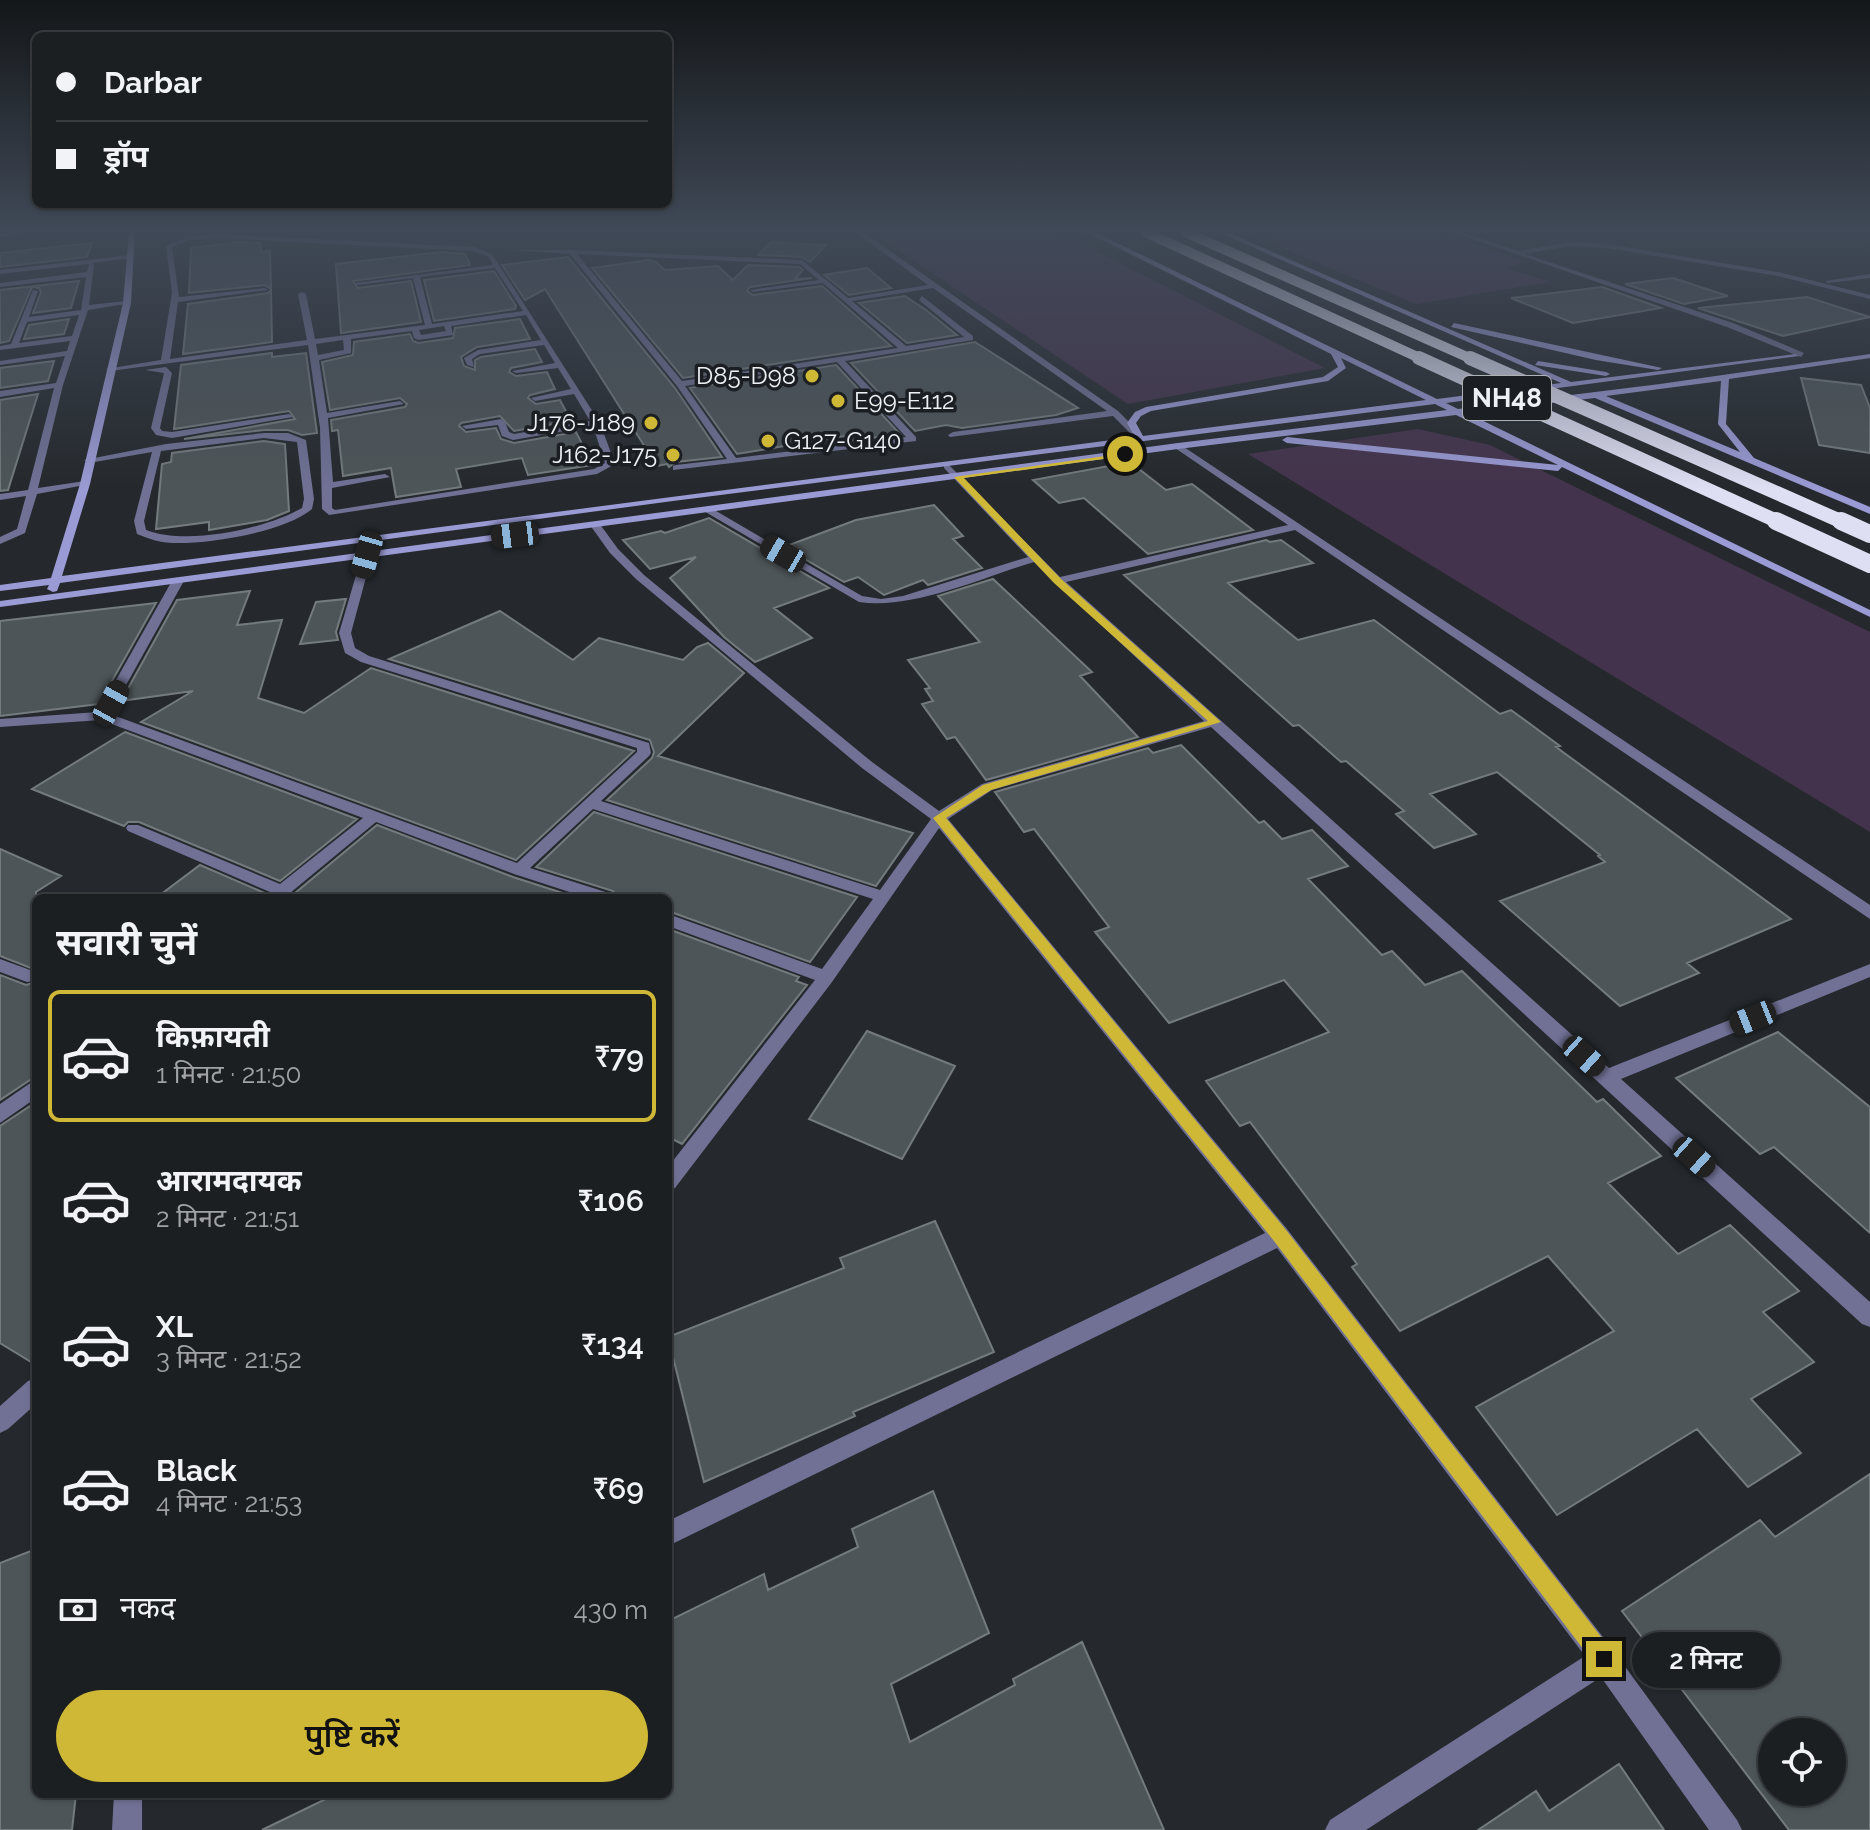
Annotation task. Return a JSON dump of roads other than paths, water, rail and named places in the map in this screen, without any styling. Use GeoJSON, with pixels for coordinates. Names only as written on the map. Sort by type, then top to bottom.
{"type":"FeatureCollection","features":[{"type":"Feature","properties":{"kind":"highway","name":"NH48"},"geometry":{"type":"LineString","coordinates":[[1331,317],[1870,564]]}},
{"type":"Feature","properties":{"kind":"highway","name":"NH48"},"geometry":{"type":"LineString","coordinates":[[1379,317],[1870,534]]}},
{"type":"Feature","properties":{"kind":"main road"},"geometry":{"type":"LineString","coordinates":[[48,598],[57,581],[85,484],[123,317]]}},
{"type":"Feature","properties":{"kind":"main road"},"geometry":{"type":"LineString","coordinates":[[1261,317],[1870,614]]}},
{"type":"Feature","properties":{"kind":"main road"},"geometry":{"type":"LineString","coordinates":[[1416,317],[1870,511]]}},
{"type":"Feature","properties":{"kind":"main road"},"geometry":{"type":"LineString","coordinates":[[1419,317],[1596,358],[1680,371]]}},
{"type":"Feature","properties":{"kind":"main road"},"geometry":{"type":"LineString","coordinates":[[1828,351],[1870,346]]}},
{"type":"Feature","properties":{"kind":"main road"},"geometry":{"type":"LineString","coordinates":[[0,604],[707,510],[1140,438],[1436,404],[1815,353]]}},
{"type":"Feature","properties":{"kind":"main road"},"geometry":{"type":"LineString","coordinates":[[1140,438],[1131,423],[1138,414],[1149,409],[1325,379],[1342,368],[1335,354]]}},
{"type":"Feature","properties":{"kind":"main road"},"geometry":{"type":"LineString","coordinates":[[1510,358],[1635,377]]}},
{"type":"Feature","properties":{"kind":"main road"},"geometry":{"type":"LineString","coordinates":[[0,588],[952,471],[1259,437],[1870,359]]}},
{"type":"Feature","properties":{"kind":"main road"},"geometry":{"type":"LineString","coordinates":[[1372,372],[1380,389]]}},
{"type":"Feature","properties":{"kind":"main road"},"geometry":{"type":"LineString","coordinates":[[1725,377],[1722,424],[1752,462]]}},
{"type":"Feature","properties":{"kind":"main road"},"geometry":{"type":"LineString","coordinates":[[1644,388],[1641,403],[1653,419]]}},
{"type":"Feature","properties":{"kind":"main road"},"geometry":{"type":"LineString","coordinates":[[1374,411],[1379,400]]}},
{"type":"Feature","properties":{"kind":"main road"},"geometry":{"type":"LineString","coordinates":[[1393,420],[1444,422],[1498,434]]}},
{"type":"Feature","properties":{"kind":"main road"},"geometry":{"type":"LineString","coordinates":[[1259,437],[1568,468]]}},
{"type":"Feature","properties":{"kind":"street"},"geometry":{"type":"LineString","coordinates":[[14,346],[14,334],[24,320],[40,317]]}},
{"type":"Feature","properties":{"kind":"street"},"geometry":{"type":"LineString","coordinates":[[0,541],[21,531],[59,385],[82,317]]}},
{"type":"Feature","properties":{"kind":"street"},"geometry":{"type":"LineString","coordinates":[[165,362],[172,317]]}},
{"type":"Feature","properties":{"kind":"street"},"geometry":{"type":"LineString","coordinates":[[306,317],[322,416],[327,509],[333,513],[344,513],[597,471],[610,464],[596,423],[531,317]]}},
{"type":"Feature","properties":{"kind":"street"},"geometry":{"type":"LineString","coordinates":[[427,317],[429,326]]}},
{"type":"Feature","properties":{"kind":"street"},"geometry":{"type":"LineString","coordinates":[[109,372],[496,317]]}},
{"type":"Feature","properties":{"kind":"street"},"geometry":{"type":"LineString","coordinates":[[626,317],[680,384],[733,461]]}},
{"type":"Feature","properties":{"kind":"street"},"geometry":{"type":"LineString","coordinates":[[868,317],[904,349]]}},
{"type":"Feature","properties":{"kind":"street"},"geometry":{"type":"LineString","coordinates":[[680,384],[970,338],[945,317]]}},
{"type":"Feature","properties":{"kind":"street"},"geometry":{"type":"LineString","coordinates":[[983,317],[1115,413],[1140,438]]}},
{"type":"Feature","properties":{"kind":"street"},"geometry":{"type":"LineString","coordinates":[[1707,317],[1801,355]]}},
{"type":"Feature","properties":{"kind":"street"},"geometry":{"type":"LineString","coordinates":[[415,328],[418,338],[428,338],[450,333],[447,324]]}},
{"type":"Feature","properties":{"kind":"street"},"geometry":{"type":"LineString","coordinates":[[314,358],[348,351],[347,337]]}},
{"type":"Feature","properties":{"kind":"street"},"geometry":{"type":"LineString","coordinates":[[0,348],[75,338]]}},
{"type":"Feature","properties":{"kind":"street"},"geometry":{"type":"LineString","coordinates":[[471,365],[468,358],[478,352],[546,342]]}},
{"type":"Feature","properties":{"kind":"street"},"geometry":{"type":"LineString","coordinates":[[0,363],[70,353]]}},
{"type":"Feature","properties":{"kind":"street"},"geometry":{"type":"LineString","coordinates":[[676,468],[913,439],[839,359]]}},
{"type":"Feature","properties":{"kind":"street"},"geometry":{"type":"LineString","coordinates":[[516,371],[560,365]]}},
{"type":"Feature","properties":{"kind":"street"},"geometry":{"type":"LineString","coordinates":[[109,372],[166,369],[168,373],[155,428],[159,433],[172,435],[289,417]]}},
{"type":"Feature","properties":{"kind":"street"},"geometry":{"type":"LineString","coordinates":[[0,394],[59,385]]}},
{"type":"Feature","properties":{"kind":"street"},"geometry":{"type":"LineString","coordinates":[[535,398],[576,391]]}},
{"type":"Feature","properties":{"kind":"street"},"geometry":{"type":"LineString","coordinates":[[322,416],[400,404]]}},
{"type":"Feature","properties":{"kind":"street"},"geometry":{"type":"LineString","coordinates":[[953,435],[1115,413]]}},
{"type":"Feature","properties":{"kind":"street"},"geometry":{"type":"LineString","coordinates":[[466,426],[501,422],[505,434],[513,437],[596,423]]}},
{"type":"Feature","properties":{"kind":"street"},"geometry":{"type":"LineString","coordinates":[[89,460],[265,434],[296,436],[301,440],[309,499],[307,509],[297,517],[272,525],[175,540],[155,538],[141,532],[139,521],[157,450]]}},
{"type":"Feature","properties":{"kind":"street"},"geometry":{"type":"LineString","coordinates":[[1178,446],[1870,913]]}},
{"type":"Feature","properties":{"kind":"street"},"geometry":{"type":"LineString","coordinates":[[952,471],[1058,581],[1870,1316]]}},
{"type":"Feature","properties":{"kind":"street"},"geometry":{"type":"LineString","coordinates":[[328,486],[385,477]]}},
{"type":"Feature","properties":{"kind":"street"},"geometry":{"type":"LineString","coordinates":[[0,497],[85,484]]}},
{"type":"Feature","properties":{"kind":"street"},"geometry":{"type":"LineString","coordinates":[[707,510],[859,599],[881,602],[904,599],[1035,558]]}},
{"type":"Feature","properties":{"kind":"street"},"geometry":{"type":"LineString","coordinates":[[595,525],[614,551],[640,577],[867,765],[939,818],[1280,1236],[1604,1659],[1727,1830]]}},
{"type":"Feature","properties":{"kind":"street"},"geometry":{"type":"LineString","coordinates":[[1058,581],[1294,527]]}},
{"type":"Feature","properties":{"kind":"street"},"geometry":{"type":"LineString","coordinates":[[367,555],[345,633],[349,650],[365,659],[644,746],[644,753],[519,870]]}},
{"type":"Feature","properties":{"kind":"street"},"geometry":{"type":"LineString","coordinates":[[102,716],[179,579]]}},
{"type":"Feature","properties":{"kind":"street"},"geometry":{"type":"LineString","coordinates":[[0,723],[102,716],[519,870],[594,894]]}},
{"type":"Feature","properties":{"kind":"street"},"geometry":{"type":"LineString","coordinates":[[672,1172],[826,977],[939,818],[987,787],[1216,722]]}},
{"type":"Feature","properties":{"kind":"street"},"geometry":{"type":"LineString","coordinates":[[591,803],[885,897]]}},
{"type":"Feature","properties":{"kind":"street"},"geometry":{"type":"LineString","coordinates":[[133,828],[278,894],[374,816]]}},
{"type":"Feature","properties":{"kind":"street"},"geometry":{"type":"LineString","coordinates":[[672,921],[826,977]]}},
{"type":"Feature","properties":{"kind":"street"},"geometry":{"type":"LineString","coordinates":[[0,965],[27,976]]}},
{"type":"Feature","properties":{"kind":"street"},"geometry":{"type":"LineString","coordinates":[[1607,1077],[1870,970]]}},
{"type":"Feature","properties":{"kind":"street"},"geometry":{"type":"LineString","coordinates":[[0,1115],[32,1090]]}},
{"type":"Feature","properties":{"kind":"street"},"geometry":{"type":"LineString","coordinates":[[672,1532],[1280,1236]]}},
{"type":"Feature","properties":{"kind":"street"},"geometry":{"type":"LineString","coordinates":[[0,1421],[32,1393]]}},
{"type":"Feature","properties":{"kind":"street"},"geometry":{"type":"LineString","coordinates":[[1340,1830],[1604,1659]]}},
{"type":"Feature","properties":{"kind":"street"},"geometry":{"type":"LineString","coordinates":[[127,1830],[130,1798]]}},
{"type":"Feature","properties":{"kind":"place","name":"D85-D98"},"geometry":{"type":"Point","coordinates":[812,376]}},
{"type":"Feature","properties":{"kind":"place","name":"E99-E112"},"geometry":{"type":"Point","coordinates":[838,401]}},
{"type":"Feature","properties":{"kind":"place","name":"J176-J189"},"geometry":{"type":"Point","coordinates":[651,423]}},
{"type":"Feature","properties":{"kind":"place","name":"G127-G140"},"geometry":{"type":"Point","coordinates":[768,441]}},
{"type":"Feature","properties":{"kind":"place","name":"J162-J175"},"geometry":{"type":"Point","coordinates":[673,455]}}]}
